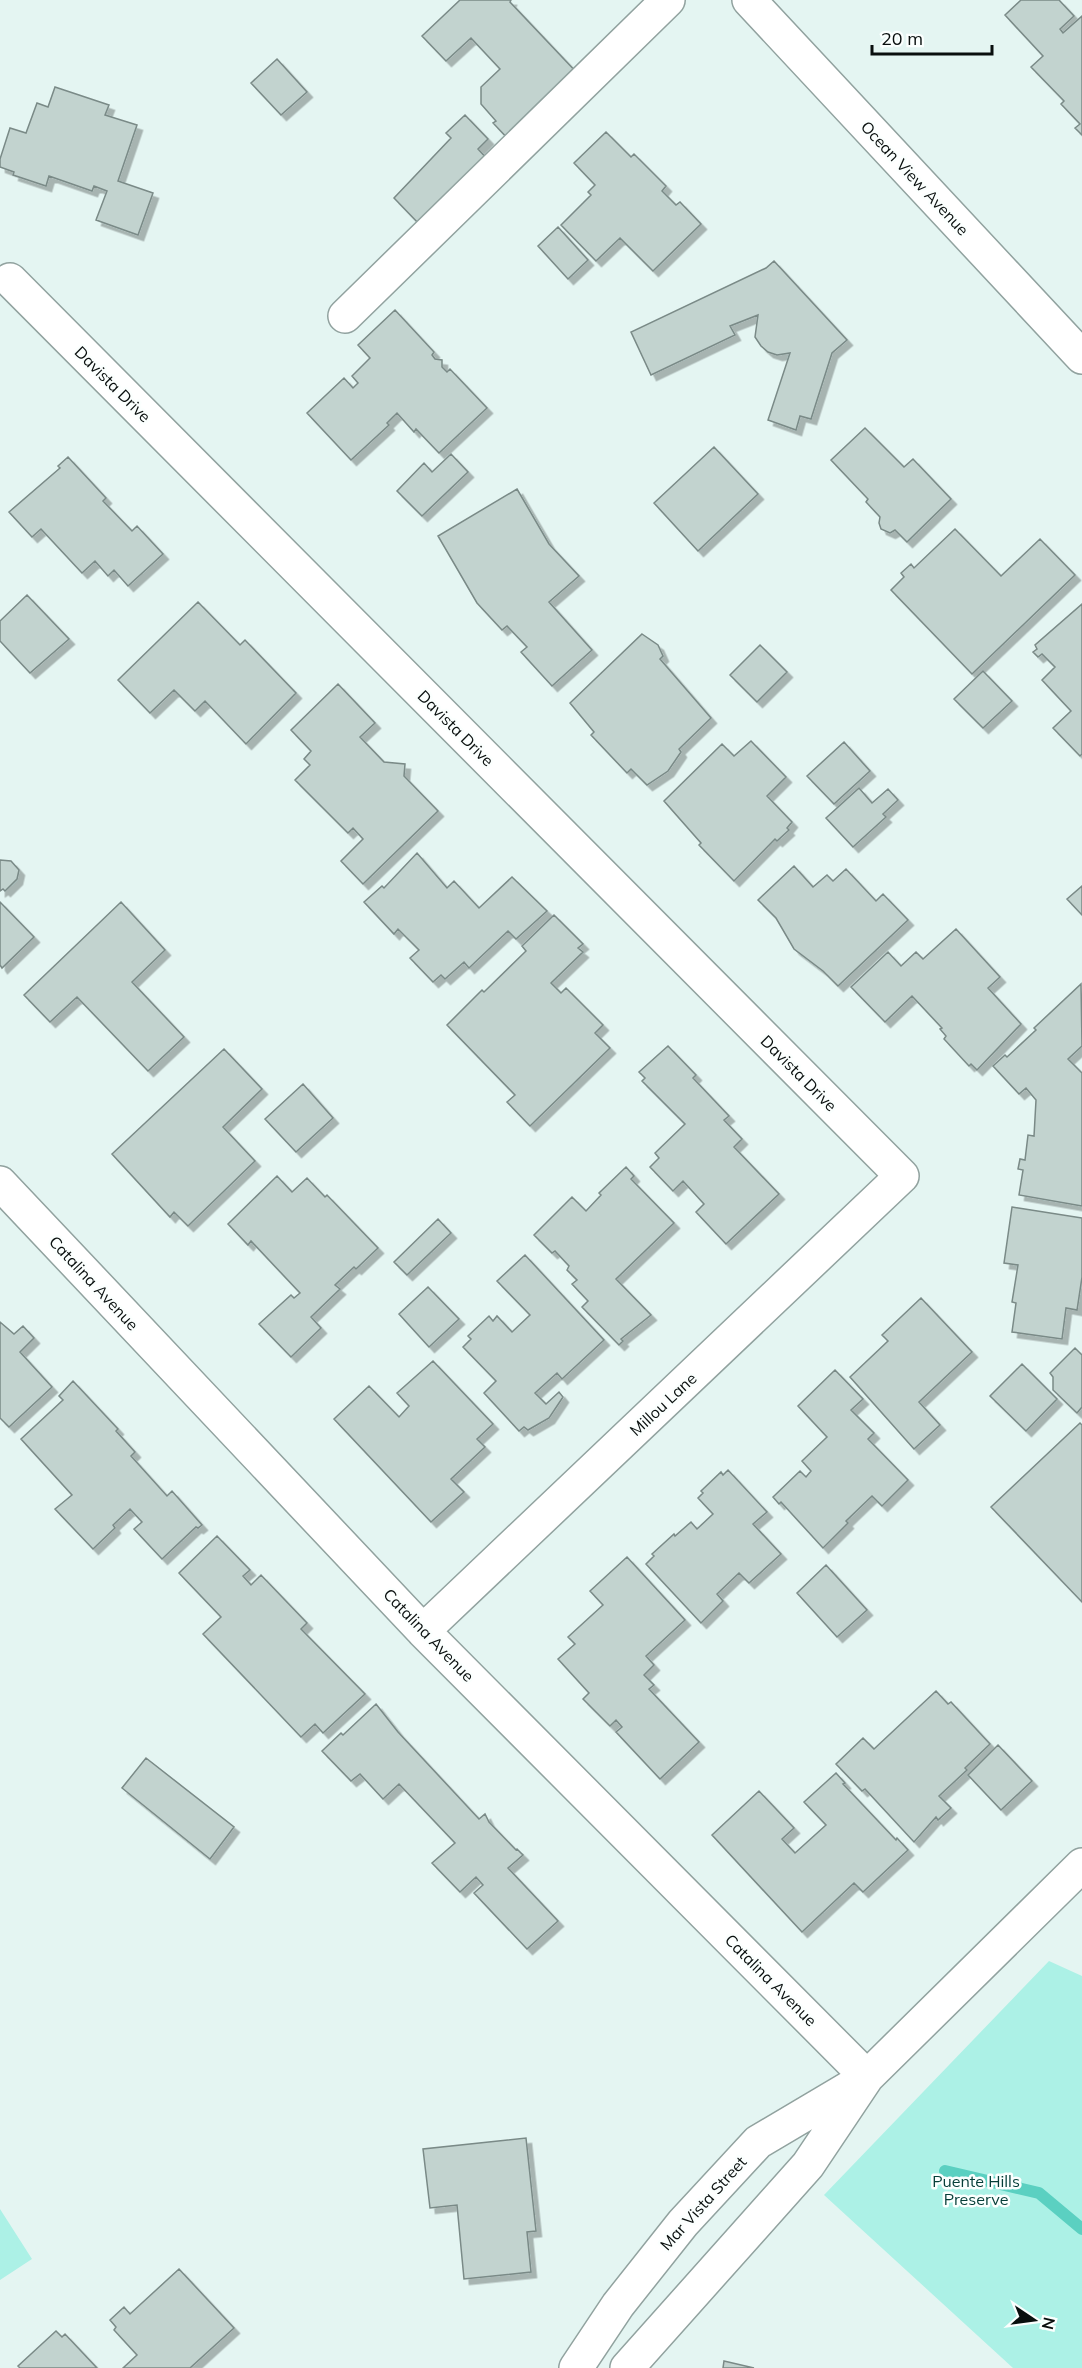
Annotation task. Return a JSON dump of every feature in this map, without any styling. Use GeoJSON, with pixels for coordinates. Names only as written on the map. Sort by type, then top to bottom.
{"type":"FeatureCollection","features":[{"type":"Feature","properties":{"kind":"street"},"geometry":{"type":"LineString","coordinates":[[345,316],[668,0]]}},
{"type":"Feature","properties":{"kind":"street","name":"Ocean View Avenue"},"geometry":{"type":"LineString","coordinates":[[749,0],[1082,357]]}},
{"type":"Feature","properties":{"kind":"street","name":"Davista Drive"},"geometry":{"type":"LineString","coordinates":[[10,280],[903,1176]]}},
{"type":"Feature","properties":{"kind":"street","name":"Millou Lane"},"geometry":{"type":"LineString","coordinates":[[423,1631],[903,1176]]}},
{"type":"Feature","properties":{"kind":"street","name":"Catalina Avenue"},"geometry":{"type":"LineString","coordinates":[[0,1183],[423,1631],[867,2077]]}},
{"type":"Feature","properties":{"kind":"street","name":"Mar Vista Street"},"geometry":{"type":"LineString","coordinates":[[576,2368],[618,2305],[683,2223],[758,2142],[867,2077],[1077,1880]]}},
{"type":"Feature","properties":{"kind":"street","name":"Mar Vista Street"},"geometry":{"type":"LineString","coordinates":[[627,2368],[808,2164],[867,2077]]}},
{"type":"Feature","properties":{"kind":"green space","name":"Puente Hills Preserve"},"geometry":{"type":"Polygon","coordinates":[[[1049,1961],[1082,1976],[1082,2368],[1013,2368],[824,2195],[1049,1961]]]}},
{"type":"Feature","properties":{"kind":"green space"},"geometry":{"type":"Polygon","coordinates":[[[0,2209],[32,2259],[0,2280],[0,2209]]]}},
{"type":"Feature","properties":{"kind":"building"},"geometry":{"type":"Polygon","coordinates":[[[460,0],[511,0],[510,2],[580,76],[511,142],[493,123],[496,121],[481,104],[481,87],[500,69],[471,38],[446,61],[422,36],[460,0]]]}},
{"type":"Feature","properties":{"kind":"building"},"geometry":{"type":"Polygon","coordinates":[[[1021,0],[1059,0],[1074,16],[1060,29],[1063,33],[1082,16],[1082,135],[1075,128],[1080,124],[1061,104],[1064,101],[1031,67],[1043,56],[1005,15],[1021,0]]]}},
{"type":"Feature","properties":{"kind":"building"},"geometry":{"type":"Polygon","coordinates":[[[277,59],[307,92],[281,115],[251,83],[277,59]]]}},
{"type":"Feature","properties":{"kind":"building"},"geometry":{"type":"Polygon","coordinates":[[[55,87],[109,105],[105,115],[137,125],[118,181],[153,193],[138,235],[96,220],[107,191],[94,186],[92,191],[49,176],[46,186],[13,175],[14,172],[0,167],[0,159],[10,128],[26,133],[37,103],[48,107],[55,87]]]}},
{"type":"Feature","properties":{"kind":"building"},"geometry":{"type":"Polygon","coordinates":[[[465,115],[488,139],[478,149],[490,162],[421,226],[394,198],[451,138],[446,133],[465,115]]]}},
{"type":"Feature","properties":{"kind":"building"},"geometry":{"type":"Polygon","coordinates":[[[606,132],[631,157],[634,154],[666,186],[662,191],[676,205],[680,202],[701,224],[653,271],[620,238],[596,261],[561,225],[591,195],[588,192],[595,185],[574,163],[606,132]]]}},
{"type":"Feature","properties":{"kind":"building"},"geometry":{"type":"Polygon","coordinates":[[[558,227],[588,260],[568,279],[538,246],[558,227]]]}},
{"type":"Feature","properties":{"kind":"building"},"geometry":{"type":"Polygon","coordinates":[[[774,261],[847,340],[832,353],[811,419],[800,416],[796,430],[768,420],[790,353],[777,355],[761,346],[755,337],[758,315],[730,326],[735,335],[651,375],[631,332],[766,268],[774,261]]]}},
{"type":"Feature","properties":{"kind":"building"},"geometry":{"type":"Polygon","coordinates":[[[395,310],[434,352],[432,355],[435,359],[442,360],[442,367],[447,372],[450,369],[487,408],[439,453],[416,429],[414,432],[397,413],[387,423],[389,425],[351,460],[307,413],[344,378],[353,388],[358,383],[352,376],[370,358],[358,345],[395,310]]]}},
{"type":"Feature","properties":{"kind":"building"},"geometry":{"type":"Polygon","coordinates":[[[865,428],[904,467],[913,459],[951,499],[907,542],[895,530],[890,533],[881,529],[880,517],[866,502],[868,499],[831,460],[865,428]]]}},
{"type":"Feature","properties":{"kind":"building"},"geometry":{"type":"Polygon","coordinates":[[[714,447],[758,494],[698,551],[654,503],[714,447]]]}},
{"type":"Feature","properties":{"kind":"building"},"geometry":{"type":"Polygon","coordinates":[[[451,454],[468,472],[422,516],[397,491],[424,463],[432,472],[451,454]]]}},
{"type":"Feature","properties":{"kind":"building"},"geometry":{"type":"Polygon","coordinates":[[[68,457],[106,498],[103,501],[132,531],[137,526],[163,554],[128,586],[114,570],[108,576],[95,561],[82,573],[41,529],[32,537],[9,512],[60,468],[58,466],[68,457]]]}},
{"type":"Feature","properties":{"kind":"building"},"geometry":{"type":"Polygon","coordinates":[[[517,489],[549,544],[579,576],[549,602],[592,650],[552,686],[521,652],[527,647],[507,626],[502,630],[477,603],[438,536],[517,489]]]}},
{"type":"Feature","properties":{"kind":"building"},"geometry":{"type":"Polygon","coordinates":[[[955,529],[1001,576],[1040,539],[1075,575],[972,674],[891,590],[904,577],[901,573],[911,564],[914,568],[955,529]]]}},
{"type":"Feature","properties":{"kind":"building"},"geometry":{"type":"Polygon","coordinates":[[[27,595],[69,639],[30,673],[0,641],[0,621],[27,595]]]}},
{"type":"Feature","properties":{"kind":"building"},"geometry":{"type":"Polygon","coordinates":[[[198,602],[240,645],[245,640],[296,693],[246,744],[205,701],[195,711],[174,690],[150,713],[118,680],[198,602]]]}},
{"type":"Feature","properties":{"kind":"building"},"geometry":{"type":"Polygon","coordinates":[[[1082,604],[1082,754],[1080,756],[1053,728],[1071,711],[1042,680],[1055,667],[1042,654],[1038,657],[1033,652],[1037,649],[1035,645],[1082,604]]]}},
{"type":"Feature","properties":{"kind":"building"},"geometry":{"type":"Polygon","coordinates":[[[642,634],[658,645],[663,656],[660,659],[711,718],[679,749],[681,752],[668,771],[647,785],[631,769],[627,773],[591,735],[594,732],[570,703],[642,634]]]}},
{"type":"Feature","properties":{"kind":"building"},"geometry":{"type":"Polygon","coordinates":[[[760,645],[787,672],[757,702],[730,675],[760,645]]]}},
{"type":"Feature","properties":{"kind":"building"},"geometry":{"type":"Polygon","coordinates":[[[983,671],[1012,701],[983,728],[954,699],[983,671]]]}},
{"type":"Feature","properties":{"kind":"building"},"geometry":{"type":"Polygon","coordinates":[[[338,684],[375,723],[360,737],[384,762],[405,764],[404,776],[438,811],[363,884],[341,861],[363,839],[353,828],[348,833],[295,780],[310,765],[304,759],[311,751],[291,730],[338,684]]]}},
{"type":"Feature","properties":{"kind":"building"},"geometry":{"type":"Polygon","coordinates":[[[751,741],[786,777],[767,796],[792,822],[787,828],[789,830],[777,841],[775,839],[734,881],[699,845],[701,843],[664,801],[722,744],[734,756],[751,741]]]}},
{"type":"Feature","properties":{"kind":"building"},"geometry":{"type":"Polygon","coordinates":[[[844,742],[870,771],[834,804],[807,776],[844,742]]]}},
{"type":"Feature","properties":{"kind":"building"},"geometry":{"type":"Polygon","coordinates":[[[859,788],[872,803],[888,789],[898,800],[883,814],[886,817],[853,847],[826,818],[859,788]]]}},
{"type":"Feature","properties":{"kind":"building"},"geometry":{"type":"Polygon","coordinates":[[[417,853],[447,888],[454,881],[479,908],[512,877],[547,911],[516,939],[508,931],[469,968],[464,962],[445,979],[441,975],[433,982],[410,958],[419,950],[398,929],[394,934],[364,902],[382,886],[384,888],[417,853]]]}},
{"type":"Feature","properties":{"kind":"building"},"geometry":{"type":"Polygon","coordinates":[[[0,860],[11,861],[19,870],[17,879],[5,891],[3,889],[0,891],[0,860]]]}},
{"type":"Feature","properties":{"kind":"building"},"geometry":{"type":"Polygon","coordinates":[[[794,866],[813,887],[827,875],[833,881],[846,869],[876,901],[883,894],[908,920],[838,986],[823,971],[794,949],[776,918],[758,900],[794,866]]]}},
{"type":"Feature","properties":{"kind":"building"},"geometry":{"type":"Polygon","coordinates":[[[1082,886],[1082,915],[1067,899],[1082,886]]]}},
{"type":"Feature","properties":{"kind":"building"},"geometry":{"type":"Polygon","coordinates":[[[0,902],[34,937],[2,968],[0,965],[0,902]]]}},
{"type":"Feature","properties":{"kind":"building"},"geometry":{"type":"Polygon","coordinates":[[[121,902],[165,950],[132,982],[184,1037],[148,1071],[77,997],[50,1022],[24,995],[121,902]]]}},
{"type":"Feature","properties":{"kind":"building"},"geometry":{"type":"Polygon","coordinates":[[[554,915],[583,944],[578,948],[583,952],[551,983],[561,993],[566,988],[603,1025],[595,1033],[610,1048],[530,1126],[507,1102],[515,1095],[447,1025],[526,951],[522,946],[554,915]]]}},
{"type":"Feature","properties":{"kind":"building"},"geometry":{"type":"Polygon","coordinates":[[[956,929],[1000,977],[988,988],[1021,1024],[977,1070],[971,1064],[969,1066],[944,1039],[946,1036],[940,1029],[942,1028],[912,996],[885,1022],[851,987],[888,952],[901,966],[916,952],[923,959],[956,929]]]}},
{"type":"Feature","properties":{"kind":"building"},"geometry":{"type":"Polygon","coordinates":[[[1081,984],[1082,1046],[1068,1059],[1082,1073],[1082,1206],[1019,1195],[1023,1170],[1018,1169],[1020,1159],[1025,1160],[1028,1135],[1034,1136],[1036,1100],[1026,1088],[1019,1094],[993,1066],[1005,1055],[1007,1057],[1036,1030],[1034,1028],[1081,984]]]}},
{"type":"Feature","properties":{"kind":"building"},"geometry":{"type":"Polygon","coordinates":[[[668,1046],[696,1075],[693,1078],[729,1116],[724,1120],[742,1139],[734,1147],[779,1194],[726,1244],[696,1212],[704,1204],[683,1181],[673,1191],[650,1167],[659,1158],[655,1153],[685,1124],[642,1081],[645,1078],[639,1072],[668,1046]]]}},
{"type":"Feature","properties":{"kind":"building"},"geometry":{"type":"Polygon","coordinates":[[[224,1049],[262,1089],[223,1127],[255,1161],[188,1226],[174,1212],[170,1217],[112,1154],[224,1049]]]}},
{"type":"Feature","properties":{"kind":"building"},"geometry":{"type":"Polygon","coordinates":[[[303,1084],[333,1118],[296,1152],[265,1119],[303,1084]]]}},
{"type":"Feature","properties":{"kind":"building"},"geometry":{"type":"Polygon","coordinates":[[[626,1167],[634,1176],[631,1179],[674,1223],[616,1279],[651,1315],[621,1339],[623,1341],[619,1345],[582,1307],[588,1301],[572,1284],[577,1280],[567,1270],[569,1266],[555,1251],[552,1253],[534,1235],[572,1197],[586,1211],[601,1195],[599,1193],[626,1167]]]}},
{"type":"Feature","properties":{"kind":"building"},"geometry":{"type":"Polygon","coordinates":[[[277,1176],[292,1192],[307,1178],[325,1197],[327,1195],[378,1248],[335,1285],[340,1289],[311,1317],[321,1328],[291,1357],[259,1324],[291,1295],[294,1298],[300,1293],[251,1241],[248,1245],[228,1224],[277,1176]]]}},
{"type":"Feature","properties":{"kind":"building"},"geometry":{"type":"Polygon","coordinates":[[[1012,1207],[1082,1218],[1082,1277],[1077,1310],[1066,1308],[1062,1339],[1012,1332],[1016,1303],[1012,1302],[1018,1265],[1004,1263],[1012,1207]]]}},
{"type":"Feature","properties":{"kind":"building"},"geometry":{"type":"Polygon","coordinates":[[[438,1219],[451,1233],[407,1275],[394,1262],[438,1219]]]}},
{"type":"Feature","properties":{"kind":"building"},"geometry":{"type":"Polygon","coordinates":[[[525,1255],[604,1340],[562,1379],[557,1373],[535,1393],[546,1404],[559,1392],[563,1397],[549,1418],[528,1430],[524,1427],[519,1431],[484,1393],[496,1381],[463,1347],[471,1339],[468,1336],[489,1316],[493,1321],[497,1316],[512,1332],[530,1315],[497,1281],[525,1255]]]}},
{"type":"Feature","properties":{"kind":"building"},"geometry":{"type":"Polygon","coordinates":[[[428,1287],[459,1319],[429,1347],[399,1314],[428,1287]]]}},
{"type":"Feature","properties":{"kind":"building"},"geometry":{"type":"Polygon","coordinates":[[[921,1298],[972,1352],[919,1402],[940,1425],[914,1449],[850,1377],[888,1341],[882,1335],[921,1298]]]}},
{"type":"Feature","properties":{"kind":"building"},"geometry":{"type":"Polygon","coordinates":[[[0,1322],[14,1334],[23,1326],[34,1338],[20,1352],[52,1387],[9,1427],[0,1418],[0,1322]]]}},
{"type":"Feature","properties":{"kind":"building"},"geometry":{"type":"Polygon","coordinates":[[[1075,1348],[1082,1355],[1082,1407],[1077,1413],[1053,1390],[1053,1377],[1050,1373],[1075,1348]]]}},
{"type":"Feature","properties":{"kind":"building"},"geometry":{"type":"Polygon","coordinates":[[[433,1361],[493,1424],[477,1439],[485,1447],[451,1479],[464,1492],[431,1522],[334,1419],[369,1386],[399,1417],[409,1406],[397,1393],[433,1361]]]}},
{"type":"Feature","properties":{"kind":"building"},"geometry":{"type":"Polygon","coordinates":[[[1022,1364],[1057,1399],[1026,1431],[990,1396],[1022,1364]]]}},
{"type":"Feature","properties":{"kind":"building"},"geometry":{"type":"Polygon","coordinates":[[[835,1370],[863,1399],[851,1410],[874,1433],[868,1439],[908,1480],[882,1506],[872,1496],[823,1548],[781,1502],[779,1504],[773,1497],[800,1471],[806,1477],[811,1471],[802,1461],[827,1437],[798,1406],[835,1370]]]}},
{"type":"Feature","properties":{"kind":"building"},"geometry":{"type":"Polygon","coordinates":[[[73,1381],[118,1429],[116,1431],[135,1452],[131,1456],[167,1496],[172,1491],[202,1525],[196,1527],[162,1559],[134,1529],[142,1522],[130,1509],[113,1525],[115,1528],[93,1549],[55,1509],[72,1495],[21,1439],[63,1400],[59,1396],[73,1381]]]}},
{"type":"Feature","properties":{"kind":"building"},"geometry":{"type":"Polygon","coordinates":[[[1080,1423],[1082,1425],[1082,1602],[991,1507],[1080,1423]]]}},
{"type":"Feature","properties":{"kind":"building"},"geometry":{"type":"Polygon","coordinates":[[[728,1470],[767,1512],[753,1524],[781,1554],[749,1583],[739,1573],[717,1594],[723,1601],[701,1623],[646,1564],[654,1556],[652,1554],[674,1534],[675,1536],[691,1522],[697,1529],[713,1514],[698,1498],[703,1493],[701,1491],[721,1472],[723,1475],[728,1470]]]}},
{"type":"Feature","properties":{"kind":"building"},"geometry":{"type":"Polygon","coordinates":[[[217,1536],[250,1570],[243,1576],[251,1585],[261,1575],[307,1623],[301,1629],[365,1694],[323,1733],[315,1724],[301,1737],[203,1634],[221,1617],[179,1573],[217,1536]]]}},
{"type":"Feature","properties":{"kind":"building"},"geometry":{"type":"Polygon","coordinates":[[[627,1557],[685,1620],[646,1656],[654,1665],[644,1675],[654,1685],[649,1689],[699,1742],[660,1779],[616,1732],[622,1727],[616,1720],[610,1726],[583,1699],[589,1693],[558,1659],[575,1644],[568,1637],[603,1605],[590,1591],[627,1557]]]}},
{"type":"Feature","properties":{"kind":"building"},"geometry":{"type":"Polygon","coordinates":[[[826,1565],[867,1610],[837,1637],[797,1593],[826,1565]]]}},
{"type":"Feature","properties":{"kind":"building"},"geometry":{"type":"Polygon","coordinates":[[[936,1691],[948,1704],[951,1702],[990,1744],[939,1796],[951,1808],[938,1820],[936,1817],[914,1842],[865,1789],[862,1791],[836,1764],[863,1738],[874,1749],[936,1691]]]}},
{"type":"Feature","properties":{"kind":"building"},"geometry":{"type":"Polygon","coordinates":[[[376,1704],[398,1732],[479,1819],[485,1814],[489,1822],[523,1855],[508,1868],[558,1921],[527,1949],[474,1893],[483,1885],[476,1877],[460,1892],[432,1863],[455,1843],[399,1784],[383,1799],[360,1774],[351,1781],[322,1751],[376,1704]]]}},
{"type":"Feature","properties":{"kind":"building"},"geometry":{"type":"Polygon","coordinates":[[[998,1745],[1032,1781],[1001,1810],[968,1775],[998,1745]]]}},
{"type":"Feature","properties":{"kind":"building"},"geometry":{"type":"Polygon","coordinates":[[[146,1758],[234,1827],[210,1859],[122,1788],[146,1758]]]}},
{"type":"Feature","properties":{"kind":"building"},"geometry":{"type":"Polygon","coordinates":[[[836,1773],[845,1783],[843,1784],[908,1850],[863,1892],[854,1883],[802,1932],[712,1835],[759,1791],[794,1828],[782,1839],[795,1853],[826,1825],[804,1802],[836,1773]]]}},
{"type":"Feature","properties":{"kind":"building"},"geometry":{"type":"Polygon","coordinates":[[[526,2138],[536,2231],[527,2232],[531,2272],[464,2279],[457,2205],[430,2208],[423,2149],[526,2138]]]}},
{"type":"Feature","properties":{"kind":"building"},"geometry":{"type":"Polygon","coordinates":[[[179,2269],[234,2328],[190,2368],[123,2368],[137,2355],[114,2330],[116,2327],[110,2320],[124,2307],[130,2314],[179,2269]]]}},
{"type":"Feature","properties":{"kind":"building"},"geometry":{"type":"Polygon","coordinates":[[[56,2331],[62,2337],[65,2334],[97,2368],[20,2368],[18,2366],[56,2331]]]}},
{"type":"Feature","properties":{"kind":"building"},"geometry":{"type":"Polygon","coordinates":[[[724,2361],[754,2368],[723,2368],[724,2361]]]}},
{"type":"Feature","properties":{"kind":"waterway"},"geometry":{"type":"LineString","coordinates":[[945,2171],[1039,2193],[1082,2229]]}}]}
